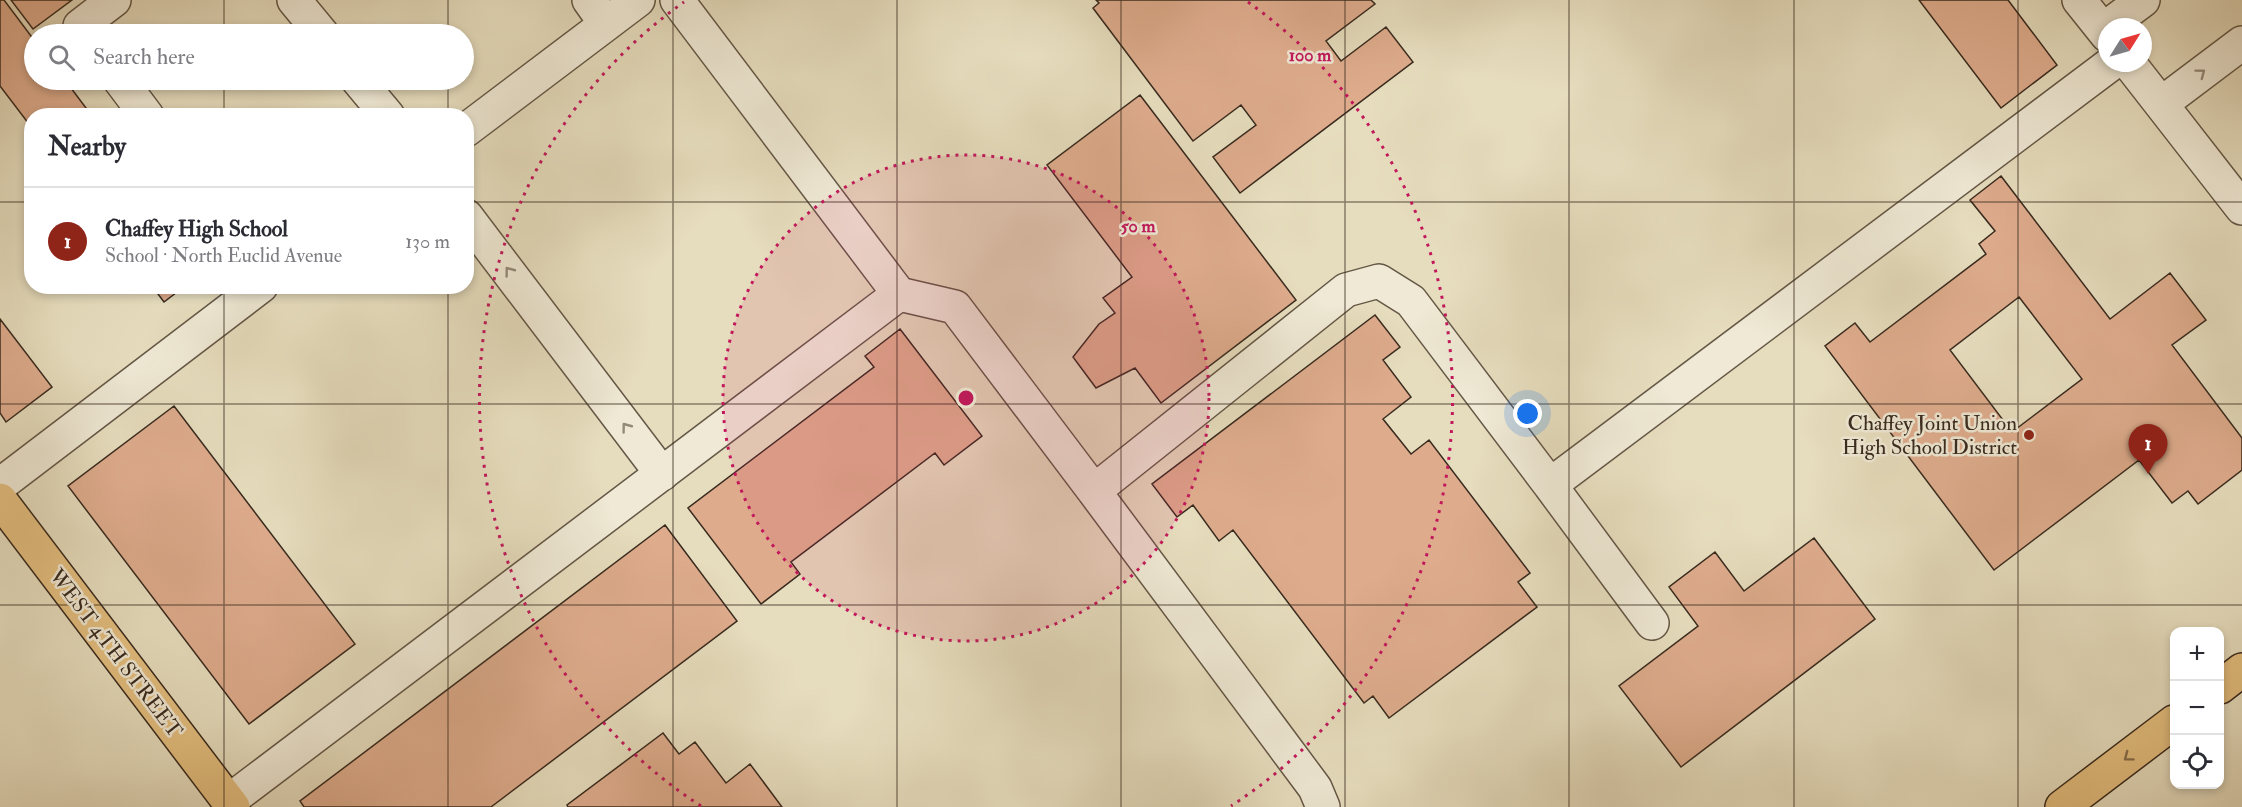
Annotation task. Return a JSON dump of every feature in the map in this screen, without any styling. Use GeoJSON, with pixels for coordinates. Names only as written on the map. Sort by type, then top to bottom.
{"type":"FeatureCollection","features":[{"type":"Feature","properties":{"kind":"main road","name":"WEST 4TH STREET"},"geometry":{"type":"LineString","coordinates":[[0,500],[231,804]]}},
{"type":"Feature","properties":{"kind":"main road"},"geometry":{"type":"LineString","coordinates":[[2224,684],[2242,670]]}},
{"type":"Feature","properties":{"kind":"main road"},"geometry":{"type":"LineString","coordinates":[[2062,807],[2170,726]]}},
{"type":"Feature","properties":{"kind":"street"},"geometry":{"type":"LineString","coordinates":[[83,24],[114,0]]}},
{"type":"Feature","properties":{"kind":"street"},"geometry":{"type":"LineString","coordinates":[[294,0],[314,24]]}},
{"type":"Feature","properties":{"kind":"street"},"geometry":{"type":"LineString","coordinates":[[474,123],[598,12],[638,0]]}},
{"type":"Feature","properties":{"kind":"street"},"geometry":{"type":"LineString","coordinates":[[677,0],[899,294],[955,307],[1315,788],[1323,807]]}},
{"type":"Feature","properties":{"kind":"street"},"geometry":{"type":"LineString","coordinates":[[2079,0],[2098,23]]}},
{"type":"Feature","properties":{"kind":"street"},"geometry":{"type":"LineString","coordinates":[[2122,18],[2143,0]]}},
{"type":"Feature","properties":{"kind":"street"},"geometry":{"type":"LineString","coordinates":[[2161,104],[2242,43]]}},
{"type":"Feature","properties":{"kind":"street"},"geometry":{"type":"LineString","coordinates":[[1550,485],[2100,72]]}},
{"type":"Feature","properties":{"kind":"street"},"geometry":{"type":"LineString","coordinates":[[2136,72],[2242,208]]}},
{"type":"Feature","properties":{"kind":"street"},"geometry":{"type":"LineString","coordinates":[[128,90],[141,108]]}},
{"type":"Feature","properties":{"kind":"street"},"geometry":{"type":"LineString","coordinates":[[366,90],[381,108]]}},
{"type":"Feature","properties":{"kind":"street"},"geometry":{"type":"LineString","coordinates":[[474,227],[662,474]]}},
{"type":"Feature","properties":{"kind":"street"},"geometry":{"type":"LineString","coordinates":[[1094,491],[1346,290],[1379,280],[1411,301],[1652,623]]}},
{"type":"Feature","properties":{"kind":"street"},"geometry":{"type":"LineString","coordinates":[[0,485],[251,294]]}},
{"type":"Feature","properties":{"kind":"street"},"geometry":{"type":"LineString","coordinates":[[231,804],[899,294]]}},
{"type":"Feature","properties":{"kind":"building"},"geometry":{"type":"Polygon","coordinates":[[[0,0],[4,0],[24,27],[24,90],[72,90],[86,108],[24,108],[24,118],[0,86],[0,0]]]}},
{"type":"Feature","properties":{"kind":"building"},"geometry":{"type":"Polygon","coordinates":[[[11,0],[72,0],[40,24],[29,24],[11,0]]]}},
{"type":"Feature","properties":{"kind":"building"},"geometry":{"type":"Polygon","coordinates":[[[1096,0],[1371,0],[1375,4],[1326,41],[1341,61],[1386,27],[1413,62],[1240,193],[1213,157],[1256,125],[1241,105],[1193,141],[1093,8],[1099,3],[1096,0]]]}},
{"type":"Feature","properties":{"kind":"building"},"geometry":{"type":"Polygon","coordinates":[[[1919,0],[2008,0],[2057,65],[2001,108],[1919,0]]]}},
{"type":"Feature","properties":{"kind":"building"},"geometry":{"type":"Polygon","coordinates":[[[1140,95],[1296,300],[1161,403],[1135,368],[1096,388],[1073,357],[1099,324],[1115,313],[1103,298],[1132,277],[1047,165],[1140,95]]]}},
{"type":"Feature","properties":{"kind":"building"},"geometry":{"type":"Polygon","coordinates":[[[2001,176],[2110,319],[2170,273],[2206,320],[2172,345],[2242,438],[2242,470],[2198,504],[2188,491],[2172,503],[2139,460],[1994,570],[1825,346],[1855,323],[1870,342],[1986,254],[1979,244],[1995,231],[1970,200],[2001,176]],[[2019,297],[1950,350],[2012,432],[2082,379],[2019,297]]]}},
{"type":"Feature","properties":{"kind":"building"},"geometry":{"type":"Polygon","coordinates":[[[158,294],[174,294],[164,302],[158,294]]]}},
{"type":"Feature","properties":{"kind":"building"},"geometry":{"type":"Polygon","coordinates":[[[1375,315],[1400,347],[1383,360],[1411,397],[1383,419],[1411,454],[1429,440],[1530,573],[1518,582],[1537,607],[1389,718],[1373,696],[1364,703],[1233,530],[1219,541],[1193,505],[1177,517],[1152,484],[1375,315]]]}},
{"type":"Feature","properties":{"kind":"building"},"geometry":{"type":"Polygon","coordinates":[[[0,319],[52,387],[6,422],[0,413],[0,319]]]}},
{"type":"Feature","properties":{"kind":"building"},"geometry":{"type":"Polygon","coordinates":[[[900,329],[982,436],[944,465],[935,453],[791,562],[800,574],[761,604],[688,508],[874,367],[865,356],[900,329]]]}},
{"type":"Feature","properties":{"kind":"building"},"geometry":{"type":"Polygon","coordinates":[[[174,406],[355,644],[249,724],[68,486],[174,406]]]}},
{"type":"Feature","properties":{"kind":"building"},"geometry":{"type":"Polygon","coordinates":[[[665,525],[737,621],[491,807],[304,807],[300,801],[665,525]]]}},
{"type":"Feature","properties":{"kind":"building"},"geometry":{"type":"Polygon","coordinates":[[[1814,538],[1875,619],[1681,767],[1619,686],[1698,626],[1669,587],[1715,552],[1744,591],[1814,538]]]}},
{"type":"Feature","properties":{"kind":"building"},"geometry":{"type":"Polygon","coordinates":[[[663,733],[679,754],[695,742],[726,783],[750,764],[782,807],[568,807],[567,805],[663,733]]]}},
{"type":"Feature","properties":{"kind":"place","name":"Chaffey Joint Union High School District"},"geometry":{"type":"Point","coordinates":[2029,435]}},
{"type":"Feature","properties":{"kind":"place","name":"Chaffey High School"},"geometry":{"type":"Point","coordinates":[2148,474]}}]}
